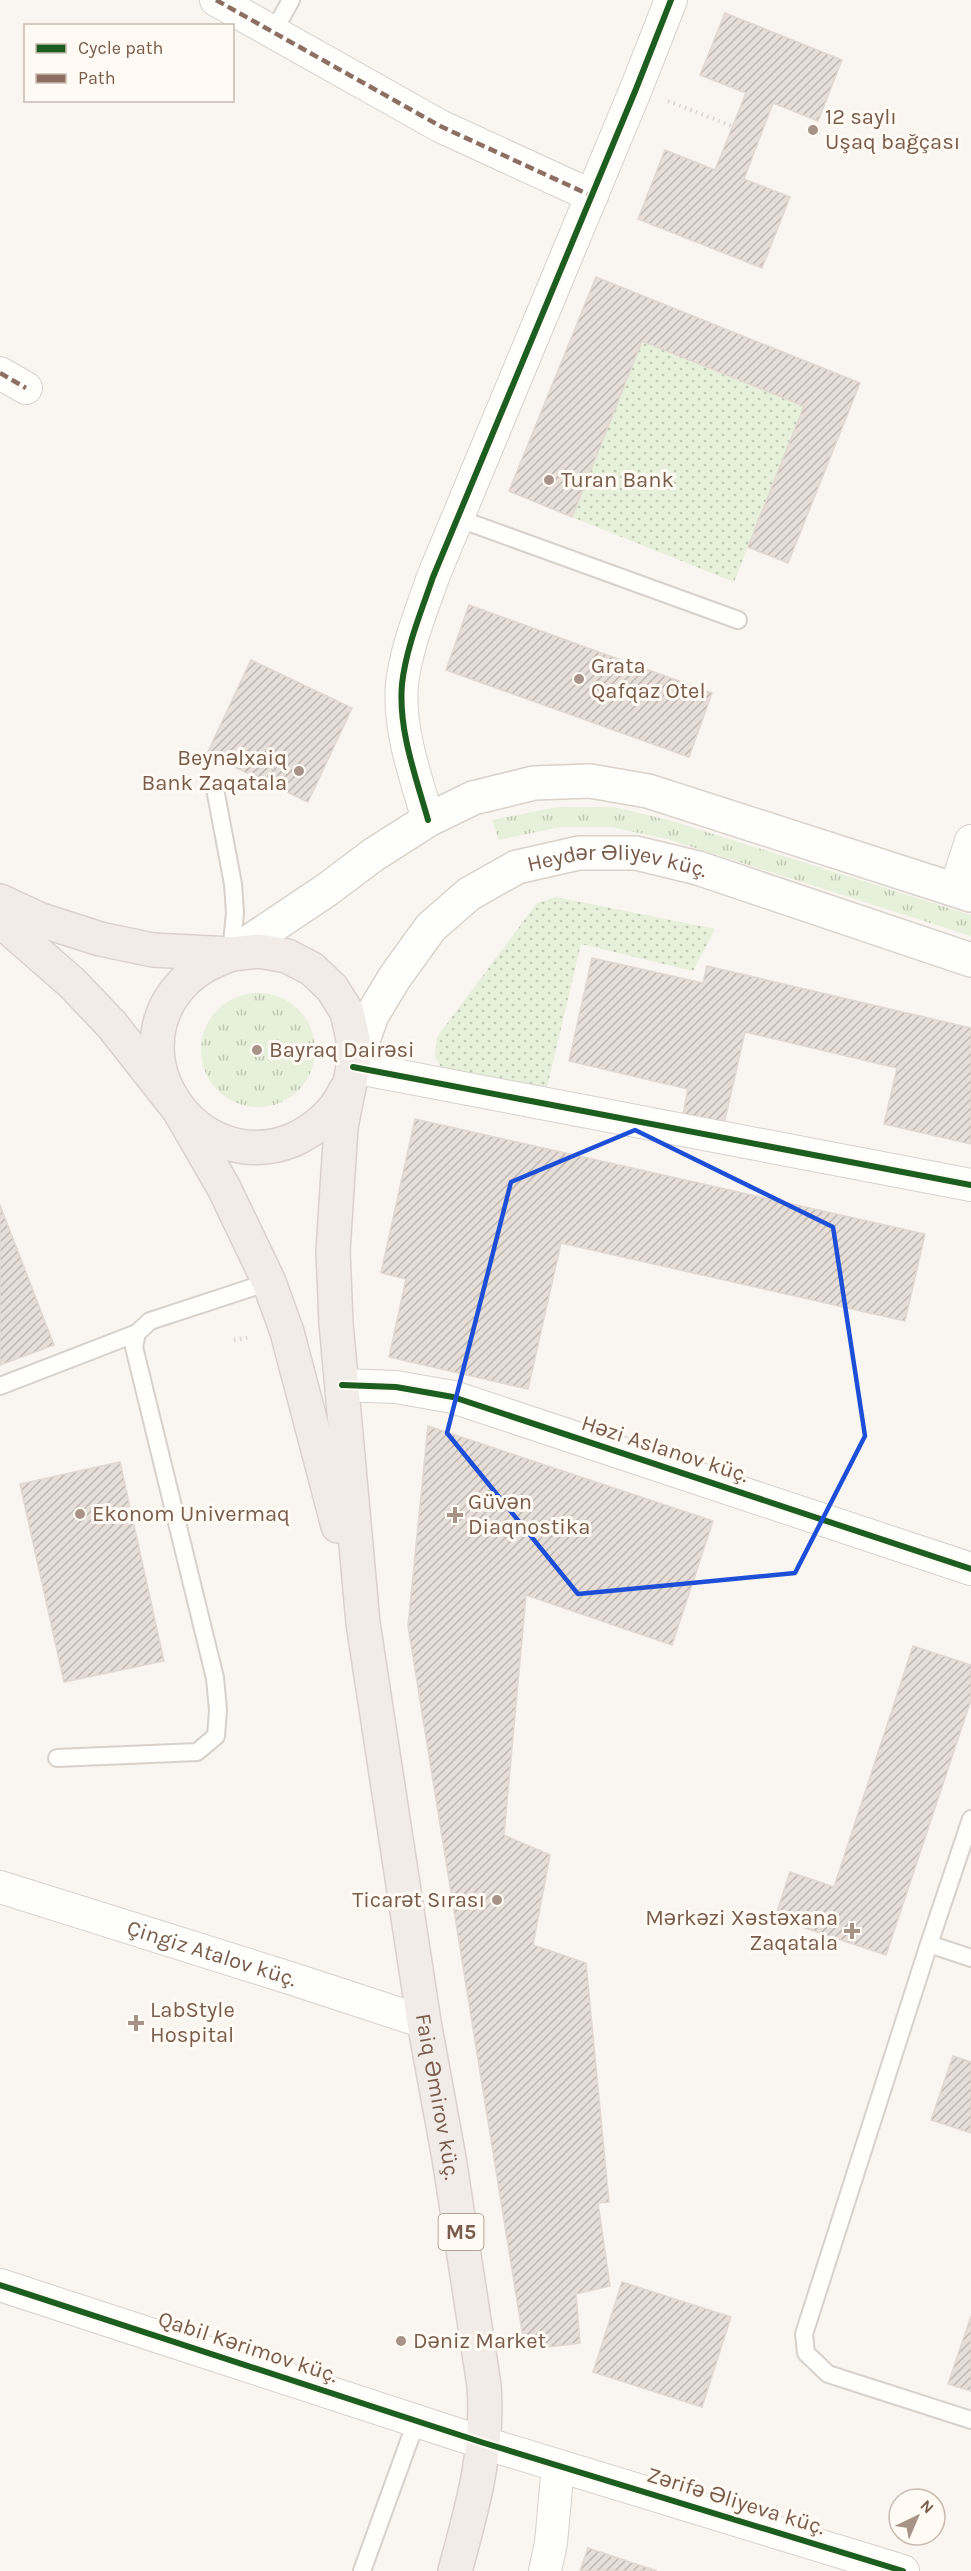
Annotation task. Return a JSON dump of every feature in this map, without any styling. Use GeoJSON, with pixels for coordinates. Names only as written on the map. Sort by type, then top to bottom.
{"type":"FeatureCollection","features":[{"type":"Feature","properties":{"kind":"highway"},"geometry":{"type":"LineString","coordinates":[[0,900],[41,920],[100,939],[153,950],[231,954],[259,951],[287,956],[312,969],[326,981],[347,1012],[353,1039],[352,1067],[340,1127],[334,1240],[336,1323],[363,1623]]}},
{"type":"Feature","properties":{"kind":"highway"},"geometry":{"type":"LineString","coordinates":[[0,920],[72,982],[112,1025],[179,1110],[200,1130],[225,1143],[253,1148],[280,1145],[306,1134],[327,1117],[344,1094],[352,1067]]}},
{"type":"Feature","properties":{"kind":"highway"},"geometry":{"type":"LineString","coordinates":[[231,954],[205,965],[184,982],[168,1005],[159,1032],[158,1060],[165,1087],[224,1188],[269,1282],[295,1359],[363,1623]]}},
{"type":"Feature","properties":{"kind":"highway","name":"Faiq Əmirov küç."},"geometry":{"type":"LineString","coordinates":[[363,1623],[424,2022],[449,2158],[484,2385],[486,2416],[477,2490],[455,2571]]}},
{"type":"Feature","properties":{"kind":"main road"},"geometry":{"type":"LineString","coordinates":[[231,954],[328,889],[373,855],[428,820],[473,798],[534,783],[590,781],[648,791],[963,892]]}},
{"type":"Feature","properties":{"kind":"main road","name":"Heydər Əliyev küç."},"geometry":{"type":"LineString","coordinates":[[352,1067],[372,1015],[395,977],[431,927],[469,894],[518,867],[579,853],[636,853],[698,868],[971,960]]}},
{"type":"Feature","properties":{"kind":"street"},"geometry":{"type":"LineString","coordinates":[[216,0],[272,34],[440,126],[592,196]]}},
{"type":"Feature","properties":{"kind":"street"},"geometry":{"type":"LineString","coordinates":[[428,820],[408,747],[402,714],[402,684],[413,634],[457,518],[592,196],[671,0]]}},
{"type":"Feature","properties":{"kind":"street"},"geometry":{"type":"LineString","coordinates":[[963,892],[971,841]]}},
{"type":"Feature","properties":{"kind":"street"},"geometry":{"type":"LineString","coordinates":[[352,1067],[971,1185]]}},
{"type":"Feature","properties":{"kind":"street","name":"Həzi Aslanov küç."},"geometry":{"type":"LineString","coordinates":[[342,1385],[396,1387],[453,1397],[971,1569]]}},
{"type":"Feature","properties":{"kind":"street","name":"Çingiz Atalov küç."},"geometry":{"type":"LineString","coordinates":[[0,1887],[424,2022]]}},
{"type":"Feature","properties":{"kind":"street","name":"Qabil Kərimov küç."},"geometry":{"type":"LineString","coordinates":[[0,2285],[484,2443]]}},
{"type":"Feature","properties":{"kind":"street","name":"Zərifə Əliyeva küç."},"geometry":{"type":"LineString","coordinates":[[484,2443],[903,2571]]}},
{"type":"Feature","properties":{"kind":"street"},"geometry":{"type":"LineString","coordinates":[[545,2571],[558,2466]]}},
{"type":"Feature","properties":{"kind":"lane"},"geometry":{"type":"LineString","coordinates":[[272,34],[291,0]]}},
{"type":"Feature","properties":{"kind":"lane"},"geometry":{"type":"LineString","coordinates":[[457,518],[738,620]]}},
{"type":"Feature","properties":{"kind":"lane"},"geometry":{"type":"LineString","coordinates":[[216,794],[233,884],[235,913],[231,954]]}},
{"type":"Feature","properties":{"kind":"lane"},"geometry":{"type":"LineString","coordinates":[[0,1386],[137,1333],[150,1321],[269,1282]]}},
{"type":"Feature","properties":{"kind":"lane"},"geometry":{"type":"LineString","coordinates":[[57,1758],[197,1752],[216,1736],[218,1710],[215,1678],[134,1347],[137,1333]]}},
{"type":"Feature","properties":{"kind":"lane"},"geometry":{"type":"LineString","coordinates":[[971,1819],[804,2334],[806,2353],[828,2374],[971,2420]]}},
{"type":"Feature","properties":{"kind":"lane"},"geometry":{"type":"LineString","coordinates":[[929,1944],[971,1958]]}},
{"type":"Feature","properties":{"kind":"lane"},"geometry":{"type":"LineString","coordinates":[[362,2571],[416,2422]]}},
{"type":"Feature","properties":{"kind":"path"},"geometry":{"type":"LineString","coordinates":[[636,89],[732,126]]}},
{"type":"Feature","properties":{"kind":"highlighted area"},"geometry":{"type":"Polygon","coordinates":[[[635,1130],[833,1227],[865,1436],[795,1573],[578,1594],[447,1433],[511,1182],[635,1130]]]}},
{"type":"Feature","properties":{"kind":"green space"},"geometry":{"type":"Polygon","coordinates":[[[642,341],[804,406],[734,582],[572,517],[642,341]]]}},
{"type":"Feature","properties":{"kind":"green space"},"geometry":{"type":"Polygon","coordinates":[[[558,807],[614,807],[672,821],[971,915],[971,936],[667,839],[611,827],[560,827],[499,840],[492,820],[558,807]]]}},
{"type":"Feature","properties":{"kind":"green space"},"geometry":{"type":"Polygon","coordinates":[[[556,897],[715,929],[693,971],[581,944],[545,1096],[441,1068],[435,1056],[437,1037],[537,903],[556,897]]]}},
{"type":"Feature","properties":{"kind":"green space"},"geometry":{"type":"Polygon","coordinates":[[[258,993],[280,997],[298,1010],[311,1028],[315,1050],[311,1072],[298,1090],[280,1103],[258,1107],[236,1103],[218,1090],[205,1072],[201,1050],[205,1028],[218,1010],[236,997],[258,993]]]}},
{"type":"Feature","properties":{"kind":"building"},"geometry":{"type":"Polygon","coordinates":[[[725,13],[842,60],[818,121],[773,103],[744,179],[790,197],[762,268],[638,219],[665,150],[715,170],[746,93],[700,75],[725,13]]]}},
{"type":"Feature","properties":{"kind":"building"},"geometry":{"type":"Polygon","coordinates":[[[596,277],[860,383],[788,563],[748,547],[804,406],[642,341],[572,517],[509,491],[596,277]]]}},
{"type":"Feature","properties":{"kind":"building"},"geometry":{"type":"Polygon","coordinates":[[[469,605],[712,693],[689,757],[446,670],[469,605]]]}},
{"type":"Feature","properties":{"kind":"building"},"geometry":{"type":"Polygon","coordinates":[[[251,660],[352,708],[308,802],[207,754],[251,660]]]}},
{"type":"Feature","properties":{"kind":"building"},"geometry":{"type":"Polygon","coordinates":[[[592,958],[703,983],[707,966],[971,1028],[971,1144],[884,1124],[897,1068],[745,1032],[724,1124],[683,1115],[688,1089],[569,1061],[592,958]]]}},
{"type":"Feature","properties":{"kind":"building"},"geometry":{"type":"Polygon","coordinates":[[[415,1119],[925,1234],[905,1321],[561,1243],[528,1389],[389,1357],[406,1279],[381,1273],[415,1119]]]}},
{"type":"Feature","properties":{"kind":"building"},"geometry":{"type":"Polygon","coordinates":[[[0,1205],[54,1345],[0,1365],[0,1205]]]}},
{"type":"Feature","properties":{"kind":"building","name":"Ticarət Sırası"},"geometry":{"type":"Polygon","coordinates":[[[428,1426],[713,1521],[672,1645],[526,1595],[504,1835],[550,1855],[533,1945],[586,1963],[609,2202],[598,2203],[610,2286],[576,2294],[580,2343],[525,2350],[408,1626],[428,1426]]]}},
{"type":"Feature","properties":{"kind":"building"},"geometry":{"type":"Polygon","coordinates":[[[120,1462],[164,1661],[64,1682],[20,1484],[120,1462]]]}},
{"type":"Feature","properties":{"kind":"building"},"geometry":{"type":"Polygon","coordinates":[[[913,1646],[971,1665],[971,1700],[886,1955],[775,1918],[790,1872],[834,1887],[913,1646]]]}},
{"type":"Feature","properties":{"kind":"building"},"geometry":{"type":"Polygon","coordinates":[[[953,2056],[971,2062],[971,2133],[931,2120],[953,2056]]]}},
{"type":"Feature","properties":{"kind":"building"},"geometry":{"type":"Polygon","coordinates":[[[622,2282],[731,2317],[702,2407],[593,2372],[622,2282]]]}},
{"type":"Feature","properties":{"kind":"building"},"geometry":{"type":"Polygon","coordinates":[[[971,2316],[971,2391],[948,2384],[971,2316]]]}},
{"type":"Feature","properties":{"kind":"building"},"geometry":{"type":"Polygon","coordinates":[[[588,2548],[657,2571],[580,2571],[588,2548]]]}},
{"type":"Feature","properties":{"kind":"marked path"},"geometry":{"type":"LineString","coordinates":[[216,0],[440,126],[592,196]]}},
{"type":"Feature","properties":{"kind":"marked path"},"geometry":{"type":"LineString","coordinates":[[0,373],[26,388]]}},
{"type":"Feature","properties":{"kind":"cycle path"},"geometry":{"type":"LineString","coordinates":[[428,820],[405,736],[401,701],[410,644],[433,577],[671,0]]}},
{"type":"Feature","properties":{"kind":"cycle path"},"geometry":{"type":"LineString","coordinates":[[353,1067],[971,1185]]}},
{"type":"Feature","properties":{"kind":"cycle path"},"geometry":{"type":"LineString","coordinates":[[342,1385],[396,1387],[453,1397],[971,1569]]}},
{"type":"Feature","properties":{"kind":"cycle path"},"geometry":{"type":"LineString","coordinates":[[0,2285],[484,2443],[903,2571]]}},
{"type":"Feature","properties":{"kind":"place","name":"12 saylı Uşaq bağçası"},"geometry":{"type":"Point","coordinates":[813,130]}},
{"type":"Feature","properties":{"kind":"place","name":"Turan Bank"},"geometry":{"type":"Point","coordinates":[549,480]}},
{"type":"Feature","properties":{"kind":"place","name":"Grata Qafqaz Otel"},"geometry":{"type":"Point","coordinates":[579,679]}},
{"type":"Feature","properties":{"kind":"place","name":"Beynəlxaiq Bank Zaqatala"},"geometry":{"type":"Point","coordinates":[299,771]}},
{"type":"Feature","properties":{"kind":"place","name":"Bayraq Dairəsi"},"geometry":{"type":"Point","coordinates":[257,1050]}},
{"type":"Feature","properties":{"kind":"place","name":"Ekonom Univermaq"},"geometry":{"type":"Point","coordinates":[80,1514]}},
{"type":"Feature","properties":{"kind":"place","name":"Güvən Diaqnostika"},"geometry":{"type":"Point","coordinates":[455,1515]}},
{"type":"Feature","properties":{"kind":"place","name":"Ticarət Sırası"},"geometry":{"type":"Point","coordinates":[497,1900]}},
{"type":"Feature","properties":{"kind":"place","name":"Mərkəzi Xəstəxana Zaqatala"},"geometry":{"type":"Point","coordinates":[852,1931]}},
{"type":"Feature","properties":{"kind":"place","name":"LabStyle Hospital"},"geometry":{"type":"Point","coordinates":[136,2023]}},
{"type":"Feature","properties":{"kind":"place","name":"Dəniz Market"},"geometry":{"type":"Point","coordinates":[401,2341]}}]}
